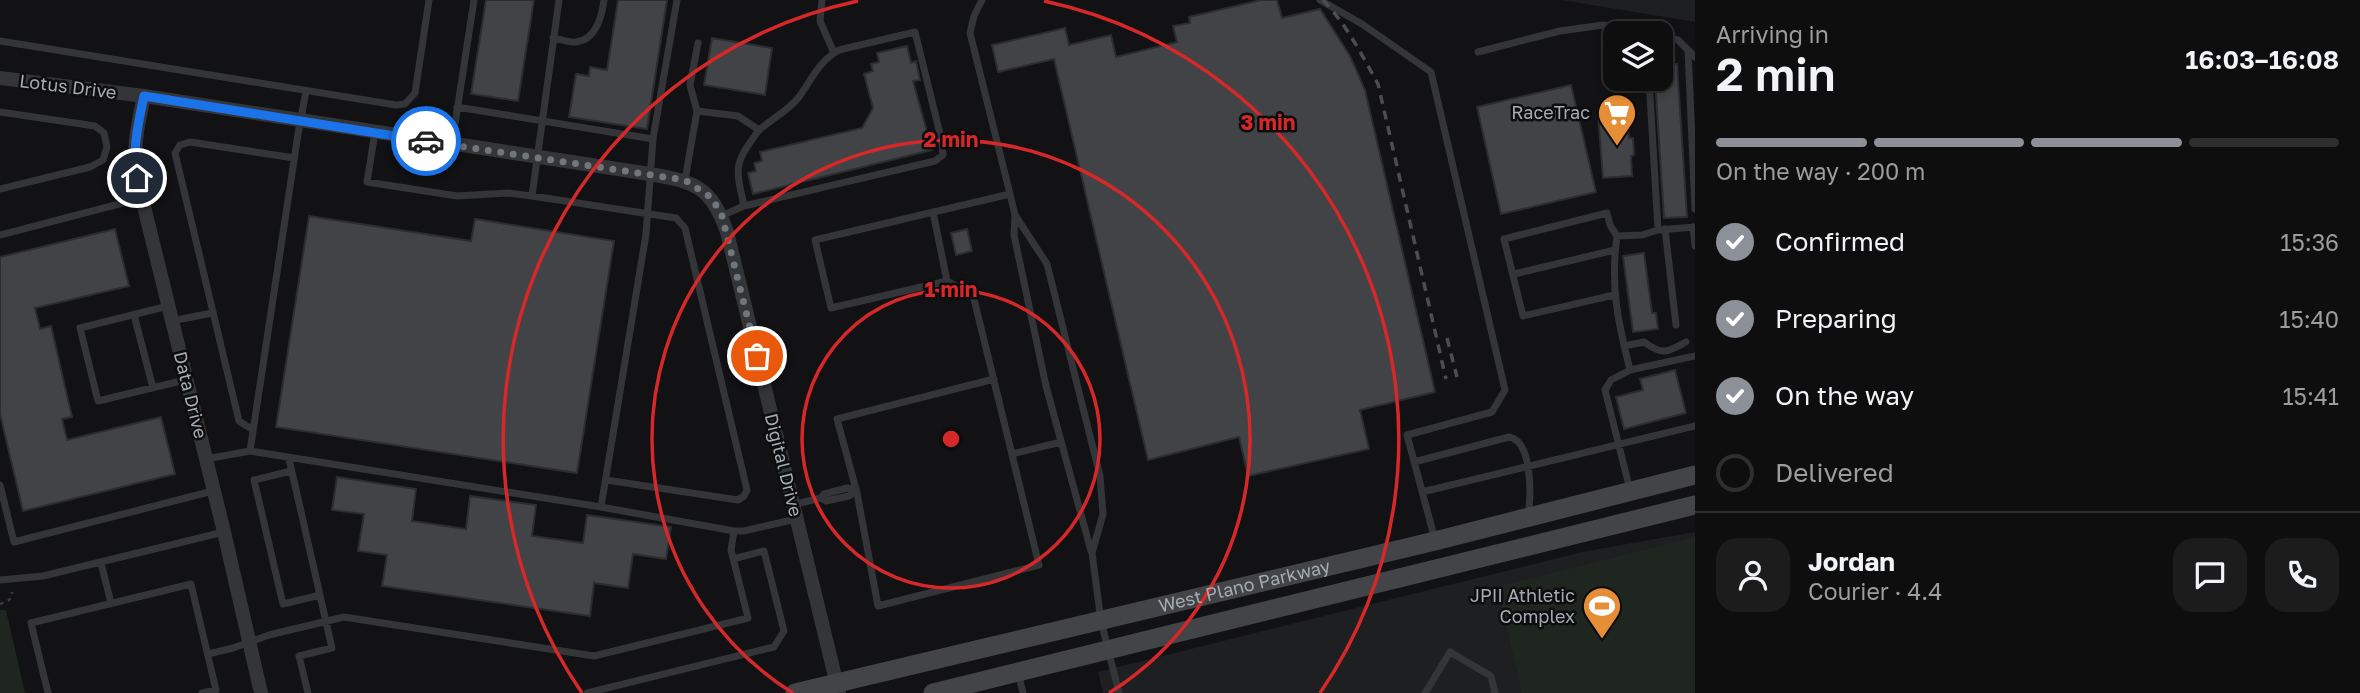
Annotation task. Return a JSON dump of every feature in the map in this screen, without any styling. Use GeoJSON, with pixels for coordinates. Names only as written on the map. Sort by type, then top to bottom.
{"type":"FeatureCollection","features":[{"type":"Feature","properties":{"kind":"main road","name":"West Plano Parkway"},"geometry":{"type":"LineString","coordinates":[[795,693],[838,688],[1695,475]]}},
{"type":"Feature","properties":{"kind":"main road","name":"West Plano Parkway"},"geometry":{"type":"LineString","coordinates":[[933,693],[1695,505]]}},
{"type":"Feature","properties":{"kind":"main road"},"geometry":{"type":"LineString","coordinates":[[1435,541],[1440,569]]}},
{"type":"Feature","properties":{"kind":"street","name":"Lotus Drive"},"geometry":{"type":"LineString","coordinates":[[0,78],[144,96],[650,174],[685,180],[712,198]]}},
{"type":"Feature","properties":{"kind":"street","name":"Data Drive"},"geometry":{"type":"LineString","coordinates":[[144,96],[134,153],[142,198],[261,693]]}},
{"type":"Feature","properties":{"kind":"street","name":"Digital Drive"},"geometry":{"type":"LineString","coordinates":[[712,198],[722,216],[838,688]]}},
{"type":"Feature","properties":{"kind":"lane"},"geometry":{"type":"LineString","coordinates":[[0,41],[396,105],[405,104],[415,93],[429,0]]}},
{"type":"Feature","properties":{"kind":"lane"},"geometry":{"type":"LineString","coordinates":[[452,144],[474,0]]}},
{"type":"Feature","properties":{"kind":"lane"},"geometry":{"type":"LineString","coordinates":[[532,196],[559,0]]}},
{"type":"Feature","properties":{"kind":"lane"},"geometry":{"type":"LineString","coordinates":[[553,38],[576,42],[586,38],[600,22],[604,0]]}},
{"type":"Feature","properties":{"kind":"lane"},"geometry":{"type":"LineString","coordinates":[[601,507],[649,214],[653,139],[677,0]]}},
{"type":"Feature","properties":{"kind":"lane"},"geometry":{"type":"LineString","coordinates":[[822,0],[820,21],[834,53]]}},
{"type":"Feature","properties":{"kind":"lane"},"geometry":{"type":"LineString","coordinates":[[982,0],[970,33],[1015,215],[1014,235],[1046,386],[1092,553],[1101,621],[1119,693]]}},
{"type":"Feature","properties":{"kind":"lane"},"geometry":{"type":"LineString","coordinates":[[1320,0],[1362,24],[1431,72],[1505,390],[1492,412],[1407,435],[1435,541]]}},
{"type":"Feature","properties":{"kind":"lane"},"geometry":{"type":"LineString","coordinates":[[1478,52],[1560,31],[1603,25]]}},
{"type":"Feature","properties":{"kind":"lane"},"geometry":{"type":"LineString","coordinates":[[722,216],[744,206],[935,161],[943,156],[942,142],[915,33],[834,53],[819,64],[792,104],[759,130],[745,149],[737,166],[744,206]]}},
{"type":"Feature","properties":{"kind":"lane"},"geometry":{"type":"LineString","coordinates":[[1673,39],[1695,57]]}},
{"type":"Feature","properties":{"kind":"lane"},"geometry":{"type":"LineString","coordinates":[[685,180],[697,111],[690,85],[698,43]]}},
{"type":"Feature","properties":{"kind":"lane"},"geometry":{"type":"LineString","coordinates":[[1688,50],[1695,209]]}},
{"type":"Feature","properties":{"kind":"lane"},"geometry":{"type":"LineString","coordinates":[[250,451],[306,91]]}},
{"type":"Feature","properties":{"kind":"lane"},"geometry":{"type":"LineString","coordinates":[[1650,91],[1662,230],[1676,325]]}},
{"type":"Feature","properties":{"kind":"lane"},"geometry":{"type":"LineString","coordinates":[[457,107],[653,139]]}},
{"type":"Feature","properties":{"kind":"lane"},"geometry":{"type":"LineString","coordinates":[[697,111],[738,116],[759,130]]}},
{"type":"Feature","properties":{"kind":"lane"},"geometry":{"type":"LineString","coordinates":[[0,112],[95,126],[104,133],[107,147],[103,160],[90,167],[0,189]]}},
{"type":"Feature","properties":{"kind":"lane"},"geometry":{"type":"LineString","coordinates":[[375,132],[367,182],[457,196],[508,193],[532,196],[676,218],[685,228],[747,490],[738,500],[606,480]]}},
{"type":"Feature","properties":{"kind":"lane"},"geometry":{"type":"LineString","coordinates":[[253,429],[239,421],[175,153],[180,145],[190,142],[294,158]]}},
{"type":"Feature","properties":{"kind":"lane"},"geometry":{"type":"LineString","coordinates":[[994,379],[837,419],[856,490],[878,606],[1039,565],[994,379],[973,295],[947,281],[831,308],[815,240],[1010,194]]}},
{"type":"Feature","properties":{"kind":"lane"},"geometry":{"type":"LineString","coordinates":[[0,235],[142,198]]}},
{"type":"Feature","properties":{"kind":"lane"},"geometry":{"type":"LineString","coordinates":[[933,212],[947,281]]}},
{"type":"Feature","properties":{"kind":"lane"},"geometry":{"type":"LineString","coordinates":[[1614,295],[1523,316],[1504,239],[1606,213],[1617,236],[1614,295],[1616,317],[1630,370]]}},
{"type":"Feature","properties":{"kind":"lane"},"geometry":{"type":"LineString","coordinates":[[1015,215],[1047,264],[1100,476],[1103,514],[1092,553]]}},
{"type":"Feature","properties":{"kind":"lane"},"geometry":{"type":"LineString","coordinates":[[1617,236],[1694,227],[1695,246]]}},
{"type":"Feature","properties":{"kind":"lane"},"geometry":{"type":"LineString","coordinates":[[1514,274],[1615,250]]}},
{"type":"Feature","properties":{"kind":"lane"},"geometry":{"type":"LineString","coordinates":[[168,306],[80,328],[98,401],[185,380]]}},
{"type":"Feature","properties":{"kind":"lane"},"geometry":{"type":"LineString","coordinates":[[171,321],[212,313]]}},
{"type":"Feature","properties":{"kind":"lane"},"geometry":{"type":"LineString","coordinates":[[134,314],[153,388]]}},
{"type":"Feature","properties":{"kind":"lane"},"geometry":{"type":"LineString","coordinates":[[1624,346],[1644,342],[1664,352],[1686,342]]}},
{"type":"Feature","properties":{"kind":"lane"},"geometry":{"type":"LineString","coordinates":[[1630,492],[1605,390],[1611,380],[1630,370],[1695,356]]}},
{"type":"Feature","properties":{"kind":"lane"},"geometry":{"type":"LineString","coordinates":[[1422,492],[1695,426]]}},
{"type":"Feature","properties":{"kind":"lane"},"geometry":{"type":"LineString","coordinates":[[1414,462],[1508,437],[1515,438],[1528,467],[1531,496],[1527,518]]}},
{"type":"Feature","properties":{"kind":"lane"},"geometry":{"type":"LineString","coordinates":[[1012,454],[1061,442]]}},
{"type":"Feature","properties":{"kind":"lane"},"geometry":{"type":"LineString","coordinates":[[206,459],[250,451],[734,531],[744,531],[794,512],[824,494],[847,488],[856,490]]}},
{"type":"Feature","properties":{"kind":"lane"},"geometry":{"type":"LineString","coordinates":[[289,459],[332,648],[299,656],[308,693]]}},
{"type":"Feature","properties":{"kind":"lane"},"geometry":{"type":"LineString","coordinates":[[292,471],[254,480],[283,604],[320,595]]}},
{"type":"Feature","properties":{"kind":"lane"},"geometry":{"type":"LineString","coordinates":[[0,485],[14,542],[214,491]]}},
{"type":"Feature","properties":{"kind":"lane"},"geometry":{"type":"LineString","coordinates":[[208,654],[344,617],[594,656],[748,618],[731,550],[734,531]]}},
{"type":"Feature","properties":{"kind":"lane"},"geometry":{"type":"LineString","coordinates":[[0,580],[43,576],[224,532]]}},
{"type":"Feature","properties":{"kind":"lane"},"geometry":{"type":"LineString","coordinates":[[587,693],[774,647],[784,631],[764,551],[733,559]]}},
{"type":"Feature","properties":{"kind":"lane"},"geometry":{"type":"LineString","coordinates":[[101,563],[111,603]]}},
{"type":"Feature","properties":{"kind":"lane"},"geometry":{"type":"LineString","coordinates":[[48,693],[31,623],[191,584],[216,690],[202,693]]}},
{"type":"Feature","properties":{"kind":"lane"},"geometry":{"type":"LineString","coordinates":[[1426,693],[1450,652],[1491,676],[1495,693]]}},
{"type":"Feature","properties":{"kind":"lane"},"geometry":{"type":"LineString","coordinates":[[1018,672],[1023,693]]}},
{"type":"Feature","properties":{"kind":"path"},"geometry":{"type":"LineString","coordinates":[[0,604],[8,601],[12,592]]}},
{"type":"Feature","properties":{"kind":"shaded area"},"geometry":{"type":"Polygon","coordinates":[[[1562,0],[1695,0],[1695,22],[1562,0]]]}},
{"type":"Feature","properties":{"kind":"shaded area"},"geometry":{"type":"Polygon","coordinates":[[[1695,532],[1695,693],[1103,693],[1098,672],[1582,552],[1695,532]]]}},
{"type":"Feature","properties":{"kind":"shaded area","name":"JPII Athletic Complex"},"geometry":{"type":"Polygon","coordinates":[[[1695,537],[1695,693],[1522,693],[1497,587],[1695,537]]]}},
{"type":"Feature","properties":{"kind":"shaded area"},"geometry":{"type":"Polygon","coordinates":[[[0,610],[6,610],[25,693],[0,693],[0,610]]]}},
{"type":"Feature","properties":{"kind":"building"},"geometry":{"type":"Polygon","coordinates":[[[486,0],[534,0],[518,101],[471,94],[486,0]]]}},
{"type":"Feature","properties":{"kind":"building"},"geometry":{"type":"Polygon","coordinates":[[[618,0],[667,0],[647,129],[569,117],[576,74],[589,76],[590,67],[607,70],[618,0]]]}},
{"type":"Feature","properties":{"kind":"building"},"geometry":{"type":"Polygon","coordinates":[[[1261,0],[1277,0],[1282,18],[1320,9],[1350,56],[1365,90],[1435,392],[1360,410],[1369,449],[1248,476],[1239,437],[1148,460],[1054,59],[998,72],[992,45],[1065,28],[1069,45],[1111,35],[1116,57],[1177,42],[1173,26],[1190,23],[1189,17],[1261,0]]]}},
{"type":"Feature","properties":{"kind":"building"},"geometry":{"type":"Polygon","coordinates":[[[712,38],[772,48],[765,95],[704,85],[712,38]]]}},
{"type":"Feature","properties":{"kind":"building"},"geometry":{"type":"Polygon","coordinates":[[[907,46],[911,63],[916,61],[920,80],[913,81],[932,150],[753,194],[748,173],[756,171],[754,163],[762,161],[760,152],[862,128],[873,108],[864,74],[873,71],[871,64],[879,62],[877,53],[907,46]]]}},
{"type":"Feature","properties":{"kind":"building"},"geometry":{"type":"Polygon","coordinates":[[[1673,64],[1677,64],[1687,217],[1664,218],[1656,91],[1673,91],[1673,64]]]}},
{"type":"Feature","properties":{"kind":"building"},"geometry":{"type":"Polygon","coordinates":[[[1571,85],[1596,192],[1501,214],[1477,107],[1571,85]]]}},
{"type":"Feature","properties":{"kind":"building","name":"RaceTrac"},"geometry":{"type":"Polygon","coordinates":[[[1627,110],[1629,138],[1633,138],[1632,176],[1603,178],[1598,114],[1627,110]]]}},
{"type":"Feature","properties":{"kind":"building"},"geometry":{"type":"Polygon","coordinates":[[[309,216],[471,241],[475,219],[614,241],[577,473],[276,427],[309,216]]]}},
{"type":"Feature","properties":{"kind":"building"},"geometry":{"type":"Polygon","coordinates":[[[115,229],[129,286],[35,308],[40,329],[51,326],[72,417],[62,419],[67,440],[161,417],[175,474],[23,511],[0,414],[0,257],[115,229]]]}},
{"type":"Feature","properties":{"kind":"building"},"geometry":{"type":"Polygon","coordinates":[[[967,229],[972,251],[956,255],[951,233],[967,229]]]}},
{"type":"Feature","properties":{"kind":"building"},"geometry":{"type":"Polygon","coordinates":[[[1644,253],[1652,313],[1656,313],[1658,329],[1633,332],[1623,256],[1644,253]]]}},
{"type":"Feature","properties":{"kind":"building"},"geometry":{"type":"Polygon","coordinates":[[[1675,370],[1686,413],[1624,429],[1616,397],[1643,390],[1640,379],[1675,370]]]}},
{"type":"Feature","properties":{"kind":"building"},"geometry":{"type":"Polygon","coordinates":[[[337,477],[416,489],[412,521],[466,529],[470,496],[536,505],[532,536],[583,543],[587,515],[671,527],[666,559],[633,554],[628,588],[594,583],[590,616],[382,586],[387,555],[358,551],[364,514],[332,510],[337,477]]]}},
{"type":"Feature","properties":{"kind":"railway"},"geometry":{"type":"LineString","coordinates":[[1323,0],[1346,29],[1378,84],[1446,379]]}},
{"type":"Feature","properties":{"kind":"railway"},"geometry":{"type":"LineString","coordinates":[[1447,338],[1457,377]]}},
{"type":"Feature","properties":{"kind":"way so far"},"geometry":{"type":"LineString","coordinates":[[426,141],[685,180],[702,191],[712,198],[722,216],[757,356]]}},
{"type":"Feature","properties":{"kind":"place","name":"RaceTrac"},"geometry":{"type":"Point","coordinates":[1617,147]}},
{"type":"Feature","properties":{"kind":"place","name":"JPII Athletic Complex"},"geometry":{"type":"Point","coordinates":[1602,640]}},
{"type":"Feature","properties":{"kind":"route"},"geometry":{"type":"LineString","coordinates":[[137,178],[135,138],[144,96],[426,141]]}}]}
